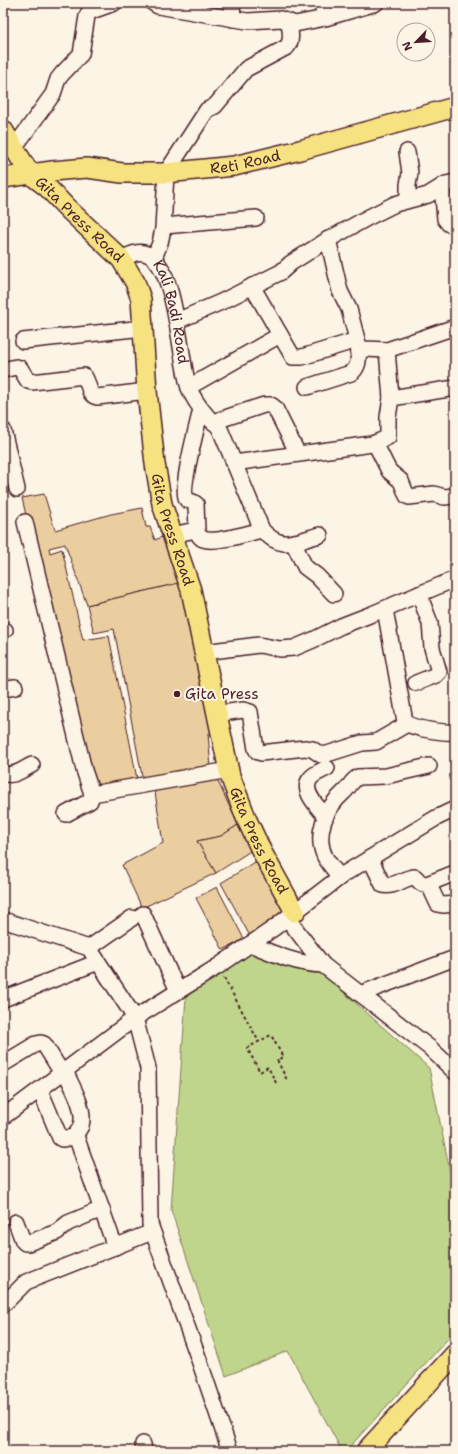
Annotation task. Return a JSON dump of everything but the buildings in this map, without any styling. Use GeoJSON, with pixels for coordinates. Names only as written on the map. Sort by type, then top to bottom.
{"type":"FeatureCollection","features":[{"type":"Feature","properties":{"kind":"main road","name":"Reti Road"},"geometry":{"type":"LineString","coordinates":[[3,178],[87,168],[122,174],[166,174],[234,166],[300,150],[455,107]]}},
{"type":"Feature","properties":{"kind":"main road"},"geometry":{"type":"LineString","coordinates":[[3,130],[30,174]]}},
{"type":"Feature","properties":{"kind":"main road","name":"Gita Press Road"},"geometry":{"type":"LineString","coordinates":[[30,174],[47,187],[121,259],[136,282],[142,299],[147,391],[155,464],[162,504],[191,590],[228,770],[237,796],[291,915]]}},
{"type":"Feature","properties":{"kind":"main road"},"geometry":{"type":"LineString","coordinates":[[366,1451],[455,1354]]}},
{"type":"Feature","properties":{"kind":"street"},"geometry":{"type":"LineString","coordinates":[[14,148],[53,94],[62,74],[81,54],[87,16],[90,12],[114,3]]}},
{"type":"Feature","properties":{"kind":"street"},"geometry":{"type":"LineString","coordinates":[[153,3],[158,6],[233,19],[247,21],[281,19],[295,24],[325,18],[376,3]]}},
{"type":"Feature","properties":{"kind":"street"},"geometry":{"type":"LineString","coordinates":[[232,3],[233,19]]}},
{"type":"Feature","properties":{"kind":"street"},"geometry":{"type":"LineString","coordinates":[[322,3],[325,18]]}},
{"type":"Feature","properties":{"kind":"street"},"geometry":{"type":"LineString","coordinates":[[154,258],[164,226],[166,174],[207,110],[215,106],[242,72],[288,47],[291,39],[289,22]]}},
{"type":"Feature","properties":{"kind":"street"},"geometry":{"type":"LineString","coordinates":[[407,152],[410,173],[408,200]]}},
{"type":"Feature","properties":{"kind":"street"},"geometry":{"type":"LineString","coordinates":[[177,321],[221,302],[281,272],[291,263],[328,239],[394,204],[428,195],[449,184]]}},
{"type":"Feature","properties":{"kind":"street"},"geometry":{"type":"LineString","coordinates":[[449,184],[445,219],[449,224],[455,224]]}},
{"type":"Feature","properties":{"kind":"street"},"geometry":{"type":"LineString","coordinates":[[164,226],[256,218]]}},
{"type":"Feature","properties":{"kind":"street"},"geometry":{"type":"LineString","coordinates":[[306,387],[351,373],[356,370],[357,366],[358,343],[349,309],[340,291],[328,239]]}},
{"type":"Feature","properties":{"kind":"street","name":"Kali Badi Road"},"geometry":{"type":"LineString","coordinates":[[121,259],[136,253],[145,253],[154,258],[162,271],[173,299],[182,360],[189,387],[207,417],[217,424],[220,429],[262,530]]}},
{"type":"Feature","properties":{"kind":"street"},"geometry":{"type":"LineString","coordinates":[[252,286],[293,357],[297,358],[358,343]]}},
{"type":"Feature","properties":{"kind":"street"},"geometry":{"type":"LineString","coordinates":[[358,343],[365,349],[388,350],[455,327]]}},
{"type":"Feature","properties":{"kind":"street"},"geometry":{"type":"LineString","coordinates":[[23,341],[144,328]]}},
{"type":"Feature","properties":{"kind":"street"},"geometry":{"type":"LineString","coordinates":[[189,387],[280,334]]}},
{"type":"Feature","properties":{"kind":"street"},"geometry":{"type":"LineString","coordinates":[[234,464],[375,443],[388,437],[388,417],[391,398],[388,350]]}},
{"type":"Feature","properties":{"kind":"street"},"geometry":{"type":"LineString","coordinates":[[3,370],[16,366],[23,370],[28,381],[32,382],[84,376],[91,393],[93,396],[97,397],[147,391]]}},
{"type":"Feature","properties":{"kind":"street"},"geometry":{"type":"LineString","coordinates":[[391,398],[455,388]]}},
{"type":"Feature","properties":{"kind":"street"},"geometry":{"type":"LineString","coordinates":[[199,405],[185,479],[184,496],[187,500],[196,504],[197,531],[199,536],[203,540],[215,540],[262,530],[270,539],[279,543],[293,542],[320,534]]}},
{"type":"Feature","properties":{"kind":"street"},"geometry":{"type":"LineString","coordinates":[[213,422],[264,405],[270,405],[275,408],[298,454]]}},
{"type":"Feature","properties":{"kind":"street"},"geometry":{"type":"LineString","coordinates":[[3,430],[17,489]]}},
{"type":"Feature","properties":{"kind":"street"},"geometry":{"type":"LineString","coordinates":[[375,443],[389,471],[401,481],[407,496],[434,494],[444,497],[455,496]]}},
{"type":"Feature","properties":{"kind":"street"},"geometry":{"type":"LineString","coordinates":[[25,522],[84,770],[92,794],[90,801],[66,814]]}},
{"type":"Feature","properties":{"kind":"street"},"geometry":{"type":"LineString","coordinates":[[173,534],[192,530],[197,531]]}},
{"type":"Feature","properties":{"kind":"street"},"geometry":{"type":"LineString","coordinates":[[293,542],[305,567],[317,576],[334,594]]}},
{"type":"Feature","properties":{"kind":"street"},"geometry":{"type":"LineString","coordinates":[[204,652],[259,645],[294,648],[340,626],[455,579]]}},
{"type":"Feature","properties":{"kind":"street"},"geometry":{"type":"LineString","coordinates":[[416,683],[436,675],[439,672],[432,652],[430,623],[419,594]]}},
{"type":"Feature","properties":{"kind":"street"},"geometry":{"type":"LineString","coordinates":[[384,609],[404,720],[407,724]]}},
{"type":"Feature","properties":{"kind":"street"},"geometry":{"type":"LineString","coordinates":[[216,714],[243,710],[250,712],[256,749],[261,753],[305,748],[312,749],[321,755],[324,755],[362,743],[380,740],[407,724],[441,732],[455,732]]}},
{"type":"Feature","properties":{"kind":"street"},"geometry":{"type":"LineString","coordinates":[[3,773],[7,775],[14,774],[32,765]]}},
{"type":"Feature","properties":{"kind":"street"},"geometry":{"type":"LineString","coordinates":[[340,877],[323,851],[321,837],[325,816],[337,799],[347,790],[354,779],[358,777],[386,776],[428,766]]}},
{"type":"Feature","properties":{"kind":"street"},"geometry":{"type":"LineString","coordinates":[[325,816],[310,795],[308,784],[313,776],[326,768]]}},
{"type":"Feature","properties":{"kind":"street"},"geometry":{"type":"LineString","coordinates":[[92,794],[228,770]]}},
{"type":"Feature","properties":{"kind":"street"},"geometry":{"type":"LineString","coordinates":[[3,1117],[135,1018],[217,967],[291,915],[340,877],[436,818],[455,809]]}},
{"type":"Feature","properties":{"kind":"street"},"geometry":{"type":"LineString","coordinates":[[370,858],[382,884],[386,886],[411,877],[415,877],[420,883],[427,884],[455,873]]}},
{"type":"Feature","properties":{"kind":"street"},"geometry":{"type":"LineString","coordinates":[[427,884],[438,904],[455,904]]}},
{"type":"Feature","properties":{"kind":"street"},"geometry":{"type":"LineString","coordinates":[[291,915],[323,965],[430,1048],[455,1072]]}},
{"type":"Feature","properties":{"kind":"street"},"geometry":{"type":"LineString","coordinates":[[88,948],[137,916],[178,991]]}},
{"type":"Feature","properties":{"kind":"street"},"geometry":{"type":"LineString","coordinates":[[3,920],[88,948],[135,1018],[148,1068],[150,1224],[230,1451]]}},
{"type":"Feature","properties":{"kind":"street"},"geometry":{"type":"LineString","coordinates":[[250,944],[293,961],[323,965]]}},
{"type":"Feature","properties":{"kind":"street"},"geometry":{"type":"LineString","coordinates":[[360,994],[455,958]]}},
{"type":"Feature","properties":{"kind":"street"},"geometry":{"type":"LineString","coordinates":[[3,999],[98,962]]}},
{"type":"Feature","properties":{"kind":"street"},"geometry":{"type":"LineString","coordinates":[[3,1064],[36,1044],[44,1044],[64,1072],[80,1107],[82,1116],[80,1129],[74,1137],[60,1138],[40,1090]]}},
{"type":"Feature","properties":{"kind":"street"},"geometry":{"type":"LineString","coordinates":[[74,1137],[78,1142],[115,1247]]}},
{"type":"Feature","properties":{"kind":"street"},"geometry":{"type":"LineString","coordinates":[[16,1222],[22,1241],[28,1243],[57,1232],[68,1223],[102,1209]]}},
{"type":"Feature","properties":{"kind":"street"},"geometry":{"type":"LineString","coordinates":[[3,1304],[26,1282],[152,1232]]}},
{"type":"Feature","properties":{"kind":"path"},"geometry":{"type":"LineString","coordinates":[[217,967],[259,1042]]}},
{"type":"Feature","properties":{"kind":"path"},"geometry":{"type":"LineString","coordinates":[[276,1083],[268,1067],[260,1072],[247,1048],[270,1035],[283,1057],[277,1060],[287,1080]]}},
{"type":"Feature","properties":{"kind":"green space"},"geometry":{"type":"Polygon","coordinates":[[[250,951],[313,965],[429,1068],[455,1196],[455,1331],[346,1451],[342,1451],[288,1351],[226,1376],[171,1210],[186,997],[250,951]]]}},
{"type":"Feature","properties":{"kind":"place","name":"Gita Press"},"geometry":{"type":"Point","coordinates":[177,694]}}]}
